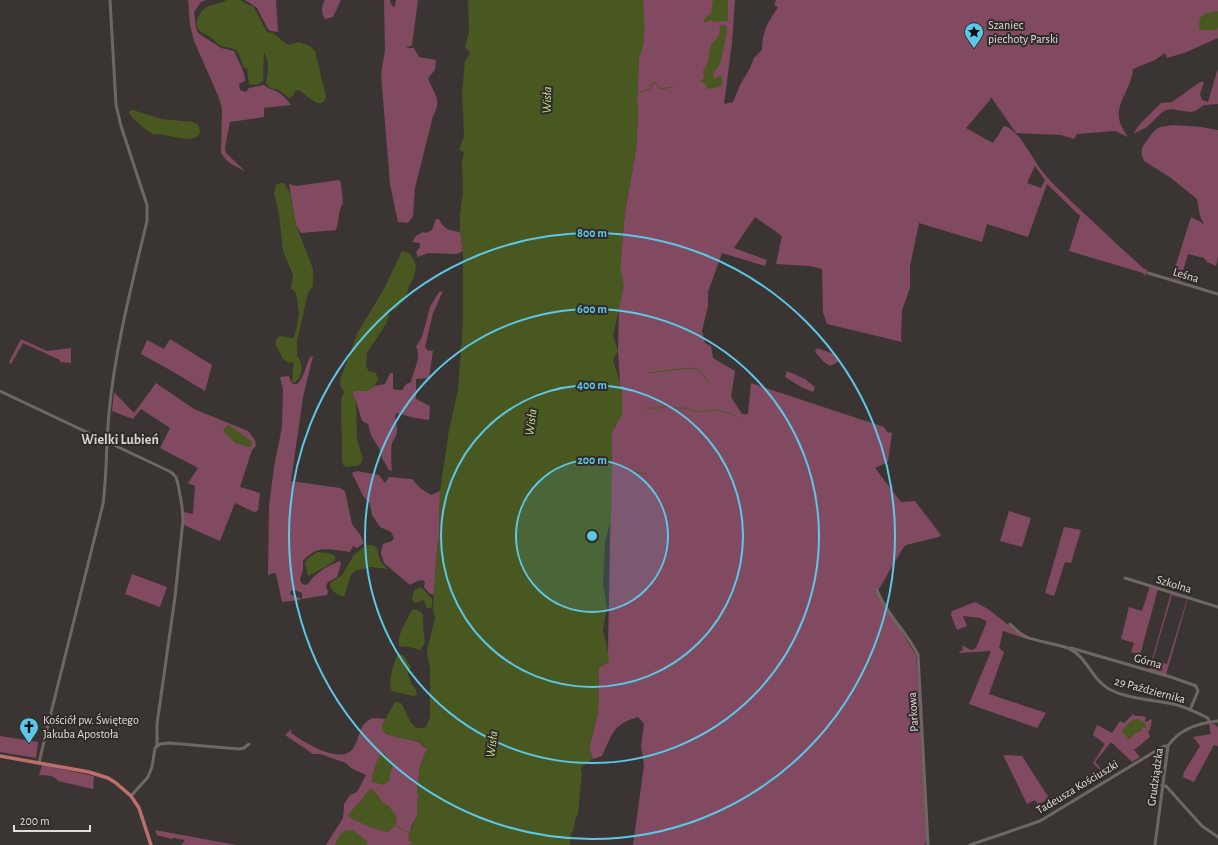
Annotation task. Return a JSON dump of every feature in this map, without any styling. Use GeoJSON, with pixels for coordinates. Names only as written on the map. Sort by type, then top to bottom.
{"type":"FeatureCollection","features":[{"type":"Feature","properties":{"kind":"main road"},"geometry":{"type":"LineString","coordinates":[[0,756],[99,775],[116,783],[131,796],[139,808],[151,845]]}},
{"type":"Feature","properties":{"kind":"street"},"geometry":{"type":"LineString","coordinates":[[39,763],[100,520],[106,480],[109,414],[112,389],[123,327],[148,212],[147,205],[120,126],[116,105],[110,0]]}},
{"type":"Feature","properties":{"kind":"street","name":"Leśna"},"geometry":{"type":"LineString","coordinates":[[1148,273],[1218,294]]}},
{"type":"Feature","properties":{"kind":"street"},"geometry":{"type":"LineString","coordinates":[[0,391],[172,472],[176,477],[182,506],[183,520],[178,578],[157,724],[157,745],[154,751],[149,774],[131,796]]}},
{"type":"Feature","properties":{"kind":"street","name":"Szkolna"},"geometry":{"type":"LineString","coordinates":[[1125,578],[1218,606]]}},
{"type":"Feature","properties":{"kind":"street","name":"Parkowa"},"geometry":{"type":"LineString","coordinates":[[878,590],[881,599],[911,641],[918,655],[928,845]]}},
{"type":"Feature","properties":{"kind":"street","name":"29 Października"},"geometry":{"type":"LineString","coordinates":[[1010,624],[1023,636],[1070,649],[1081,657],[1102,685],[1109,689],[1154,702],[1179,705],[1208,718],[1209,722]]}},
{"type":"Feature","properties":{"kind":"street","name":"Górna"},"geometry":{"type":"LineString","coordinates":[[1070,649],[1071,648],[1171,677],[1196,686],[1198,691],[1190,710]]}},
{"type":"Feature","properties":{"kind":"street","name":"Grudziądzka"},"geometry":{"type":"LineString","coordinates":[[1156,845],[1168,746],[1185,730],[1209,722],[1218,722]]}},
{"type":"Feature","properties":{"kind":"street"},"geometry":{"type":"LineString","coordinates":[[157,745],[169,743],[240,749],[249,744]]}},
{"type":"Feature","properties":{"kind":"street","name":"Tadeusza Kościuszki"},"geometry":{"type":"LineString","coordinates":[[970,845],[1040,821],[1164,746],[1168,746]]}},
{"type":"Feature","properties":{"kind":"street"},"geometry":{"type":"LineString","coordinates":[[1162,786],[1166,786],[1202,826],[1218,837]]}},
{"type":"Feature","properties":{"kind":"shaded area"},"geometry":{"type":"Polygon","coordinates":[[[188,0],[206,0],[201,2],[194,12],[196,28],[198,33],[221,48],[234,51],[243,69],[245,77],[245,81],[239,84],[240,90],[246,92],[249,88],[264,85],[276,91],[291,105],[264,108],[264,117],[230,122],[225,147],[226,153],[245,171],[229,162],[221,153],[222,109],[219,98],[194,41],[190,25],[188,0]]]}},
{"type":"Feature","properties":{"kind":"shaded area"},"geometry":{"type":"Polygon","coordinates":[[[245,0],[276,0],[278,32],[268,29],[257,8],[245,0]]]}},
{"type":"Feature","properties":{"kind":"shaded area"},"geometry":{"type":"Polygon","coordinates":[[[325,0],[341,0],[333,17],[325,19],[322,10],[325,0]]]}},
{"type":"Feature","properties":{"kind":"shaded area"},"geometry":{"type":"Polygon","coordinates":[[[384,0],[390,0],[394,8],[396,0],[418,0],[412,45],[406,48],[414,48],[419,57],[436,60],[435,70],[428,78],[436,96],[437,105],[415,188],[413,216],[408,223],[398,222],[390,184],[381,74],[385,50],[384,0]]]}},
{"type":"Feature","properties":{"kind":"shaded area"},"geometry":{"type":"Polygon","coordinates":[[[642,0],[735,0],[732,43],[724,104],[733,102],[754,58],[762,50],[763,37],[766,27],[778,7],[774,5],[776,0],[1218,0],[1218,38],[1184,53],[1167,58],[1165,53],[1155,60],[1133,69],[1131,79],[1119,110],[1119,118],[1122,127],[1128,137],[1115,131],[1077,134],[1074,139],[1061,135],[1016,133],[991,97],[966,128],[993,143],[1004,126],[1014,132],[1047,177],[1143,268],[1147,270],[1145,276],[1143,273],[1069,251],[1080,216],[1047,184],[1028,237],[987,224],[982,242],[919,223],[910,266],[910,288],[902,310],[902,342],[827,324],[823,312],[822,269],[810,266],[776,264],[782,236],[755,217],[734,248],[767,260],[765,266],[722,253],[708,292],[708,306],[702,331],[705,343],[711,346],[713,358],[735,371],[731,397],[742,414],[748,414],[751,383],[884,427],[887,432],[892,433],[888,462],[875,468],[901,502],[915,501],[941,535],[939,537],[906,545],[879,589],[876,590],[916,655],[928,838],[924,845],[633,845],[644,765],[641,746],[644,724],[638,717],[623,723],[614,731],[602,756],[593,759],[589,749],[598,712],[599,668],[608,652],[612,432],[622,414],[618,351],[620,267],[625,212],[636,149],[639,57],[644,36],[642,0]],[[1035,166],[1027,183],[1041,188],[1045,180],[1035,166]]]}},
{"type":"Feature","properties":{"kind":"shaded area"},"geometry":{"type":"Polygon","coordinates":[[[1218,68],[1218,104],[1204,105],[1195,111],[1190,112],[1171,109],[1166,110],[1147,127],[1133,134],[1140,124],[1161,103],[1172,102],[1200,82],[1204,82],[1200,94],[1202,100],[1208,102],[1218,68]]]}},
{"type":"Feature","properties":{"kind":"shaded area"},"geometry":{"type":"Polygon","coordinates":[[[1173,125],[1218,130],[1218,257],[1216,266],[1207,262],[1204,258],[1188,254],[1180,281],[1172,277],[1191,217],[1204,224],[1200,216],[1197,199],[1171,178],[1144,161],[1142,157],[1142,149],[1155,130],[1160,127],[1173,125]]]}},
{"type":"Feature","properties":{"kind":"shaded area"},"geometry":{"type":"Polygon","coordinates":[[[339,180],[341,183],[343,203],[340,209],[336,230],[301,233],[296,225],[289,184],[296,186],[339,180]]]}},
{"type":"Feature","properties":{"kind":"shaded area"},"geometry":{"type":"Polygon","coordinates":[[[436,219],[439,219],[447,229],[460,232],[463,251],[457,254],[428,253],[418,257],[416,252],[420,247],[420,243],[412,242],[416,236],[423,232],[426,233],[432,230],[436,219]]]}},
{"type":"Feature","properties":{"kind":"shaded area"},"geometry":{"type":"Polygon","coordinates":[[[443,291],[433,313],[425,347],[427,350],[433,351],[429,378],[416,379],[416,399],[430,406],[429,420],[396,413],[395,417],[397,431],[392,443],[392,471],[389,470],[382,458],[380,450],[371,435],[368,424],[362,421],[356,401],[352,394],[354,391],[366,391],[375,386],[385,384],[390,373],[393,373],[393,389],[402,390],[406,384],[411,382],[418,360],[418,351],[416,347],[422,337],[430,307],[439,292],[443,291]]]}},
{"type":"Feature","properties":{"kind":"shaded area"},"geometry":{"type":"Polygon","coordinates":[[[21,339],[47,351],[71,348],[71,363],[60,362],[60,360],[23,343],[11,364],[9,362],[21,339]]]}},
{"type":"Feature","properties":{"kind":"shaded area"},"geometry":{"type":"Polygon","coordinates":[[[170,339],[212,365],[205,391],[141,354],[147,340],[164,349],[170,339]]]}},
{"type":"Feature","properties":{"kind":"shaded area"},"geometry":{"type":"Polygon","coordinates":[[[817,348],[834,354],[839,359],[838,362],[830,366],[824,362],[815,352],[817,348]]]}},
{"type":"Feature","properties":{"kind":"shaded area"},"geometry":{"type":"Polygon","coordinates":[[[313,356],[303,397],[291,481],[340,488],[345,491],[352,524],[361,536],[364,543],[357,548],[353,546],[350,552],[325,549],[314,552],[308,556],[303,561],[303,570],[300,579],[301,583],[305,585],[308,584],[314,576],[322,570],[340,561],[341,564],[337,577],[328,582],[326,586],[328,592],[327,595],[302,599],[302,593],[294,590],[291,591],[290,594],[300,598],[301,600],[282,602],[276,574],[273,573],[268,575],[269,506],[274,467],[282,427],[283,390],[280,377],[289,376],[293,384],[297,384],[303,375],[310,357],[313,356]]]}},
{"type":"Feature","properties":{"kind":"shaded area"},"geometry":{"type":"Polygon","coordinates":[[[787,371],[805,379],[815,387],[813,392],[785,377],[787,371]]]}},
{"type":"Feature","properties":{"kind":"shaded area"},"geometry":{"type":"Polygon","coordinates":[[[156,383],[194,409],[248,431],[255,440],[256,446],[252,450],[240,487],[260,493],[258,511],[254,512],[235,503],[220,541],[184,525],[184,512],[193,514],[195,486],[188,483],[198,468],[160,448],[170,428],[141,409],[133,419],[112,411],[114,392],[134,413],[156,383]]]}},
{"type":"Feature","properties":{"kind":"shaded area"},"geometry":{"type":"Polygon","coordinates":[[[357,471],[379,475],[385,483],[389,477],[412,479],[420,488],[431,495],[440,491],[439,540],[434,595],[429,593],[424,587],[425,582],[423,580],[417,581],[410,585],[384,563],[381,553],[383,544],[392,541],[394,538],[391,532],[380,527],[372,515],[370,504],[363,496],[352,473],[357,471]]]}},
{"type":"Feature","properties":{"kind":"shaded area"},"geometry":{"type":"Polygon","coordinates":[[[1009,511],[1031,518],[1022,547],[1000,541],[1009,511]]]}},
{"type":"Feature","properties":{"kind":"shaded area"},"geometry":{"type":"Polygon","coordinates":[[[1064,527],[1081,530],[1071,563],[1065,562],[1054,596],[1045,593],[1064,527]]]}},
{"type":"Feature","properties":{"kind":"shaded area"},"geometry":{"type":"Polygon","coordinates":[[[132,574],[167,587],[160,607],[125,594],[132,574]]]}},
{"type":"Feature","properties":{"kind":"shaded area"},"geometry":{"type":"Polygon","coordinates":[[[1150,586],[1158,589],[1140,655],[1131,652],[1134,643],[1121,639],[1129,607],[1142,611],[1150,586]]]}},
{"type":"Feature","properties":{"kind":"shaded area"},"geometry":{"type":"Polygon","coordinates":[[[1171,593],[1188,598],[1166,675],[1149,670],[1171,593]],[[1172,595],[1153,660],[1167,664],[1187,599],[1172,595]]]}},
{"type":"Feature","properties":{"kind":"shaded area"},"geometry":{"type":"Polygon","coordinates":[[[975,602],[988,609],[1007,624],[1028,636],[1030,640],[1003,631],[999,648],[1004,652],[989,694],[1046,713],[1037,728],[969,704],[991,651],[958,653],[963,650],[962,645],[971,650],[976,648],[986,621],[980,618],[963,616],[967,626],[957,630],[951,615],[952,611],[975,602]]]}},
{"type":"Feature","properties":{"kind":"shaded area"},"geometry":{"type":"Polygon","coordinates":[[[1133,714],[1135,716],[1146,717],[1146,722],[1152,719],[1150,730],[1148,731],[1150,737],[1134,750],[1140,757],[1132,762],[1111,742],[1095,762],[1102,770],[1101,771],[1093,763],[1105,744],[1093,735],[1097,725],[1112,733],[1120,721],[1124,723],[1133,714]]]}},
{"type":"Feature","properties":{"kind":"shaded area"},"geometry":{"type":"Polygon","coordinates":[[[373,718],[386,719],[382,725],[386,734],[419,742],[424,747],[428,748],[422,760],[417,792],[419,797],[417,801],[417,816],[411,827],[409,840],[414,843],[409,845],[326,845],[343,818],[344,804],[350,795],[357,792],[366,775],[351,768],[346,763],[320,754],[313,754],[285,735],[291,729],[291,733],[314,747],[333,754],[341,755],[349,753],[356,743],[362,727],[368,720],[373,718]]]}},
{"type":"Feature","properties":{"kind":"shaded area"},"geometry":{"type":"Polygon","coordinates":[[[1209,724],[1214,724],[1218,727],[1218,746],[1214,745],[1194,782],[1183,777],[1184,772],[1200,746],[1193,737],[1211,734],[1209,724]]]}},
{"type":"Feature","properties":{"kind":"shaded area"},"geometry":{"type":"Polygon","coordinates":[[[0,736],[38,742],[36,758],[0,752],[0,736]]]}},
{"type":"Feature","properties":{"kind":"shaded area"},"geometry":{"type":"Polygon","coordinates":[[[1003,755],[1022,756],[1049,798],[1038,805],[1035,800],[1027,804],[1003,755]]]}},
{"type":"Feature","properties":{"kind":"shaded area"},"geometry":{"type":"Polygon","coordinates":[[[42,765],[94,776],[93,789],[58,781],[52,776],[39,775],[42,765]]]}},
{"type":"Feature","properties":{"kind":"shaded area"},"geometry":{"type":"Polygon","coordinates":[[[155,830],[236,845],[181,845],[185,840],[174,838],[171,839],[157,835],[155,830]]]}},
{"type":"Feature","properties":{"kind":"water"},"geometry":{"type":"Polygon","coordinates":[[[227,0],[240,0],[253,6],[267,32],[273,33],[288,45],[299,42],[310,46],[315,51],[326,97],[324,101],[317,103],[298,90],[295,91],[293,96],[289,98],[279,90],[270,88],[266,83],[268,63],[264,52],[263,81],[256,85],[249,84],[247,69],[243,65],[239,53],[232,48],[219,45],[198,30],[196,24],[203,10],[209,6],[227,0]]]}},
{"type":"Feature","properties":{"kind":"water","name":"Wisła"},"geometry":{"type":"Polygon","coordinates":[[[468,0],[643,0],[644,37],[642,51],[639,58],[636,149],[625,212],[620,267],[624,286],[613,336],[618,351],[613,360],[622,389],[622,414],[612,432],[611,520],[605,541],[603,584],[607,607],[603,630],[609,662],[599,668],[598,712],[589,749],[593,759],[581,767],[582,772],[578,815],[571,833],[570,845],[409,845],[413,843],[409,840],[408,836],[417,816],[419,773],[427,748],[415,740],[395,737],[382,730],[382,725],[395,702],[401,703],[410,721],[416,727],[426,727],[430,717],[430,670],[427,650],[435,618],[433,608],[437,549],[439,540],[440,491],[449,430],[458,390],[463,321],[463,251],[460,232],[460,215],[463,192],[462,161],[464,152],[459,150],[464,136],[462,94],[465,61],[470,53],[465,47],[469,32],[468,0]]]}},
{"type":"Feature","properties":{"kind":"water"},"geometry":{"type":"Polygon","coordinates":[[[713,0],[728,0],[728,21],[715,22],[711,20],[703,23],[705,18],[711,13],[713,0]]]}},
{"type":"Feature","properties":{"kind":"water"},"geometry":{"type":"Polygon","coordinates":[[[1218,11],[1218,28],[1216,30],[1199,30],[1202,15],[1218,11]]]}},
{"type":"Feature","properties":{"kind":"water"},"geometry":{"type":"Polygon","coordinates":[[[724,25],[727,27],[727,31],[724,49],[719,66],[713,75],[714,79],[722,75],[722,86],[708,89],[704,83],[700,81],[704,78],[703,71],[708,62],[711,45],[719,36],[720,26],[724,25]]]}},
{"type":"Feature","properties":{"kind":"water"},"geometry":{"type":"Polygon","coordinates":[[[133,110],[161,119],[193,122],[198,125],[200,132],[198,136],[189,139],[153,134],[140,125],[131,116],[129,113],[133,110]]]}},
{"type":"Feature","properties":{"kind":"water"},"geometry":{"type":"Polygon","coordinates":[[[284,183],[290,193],[296,225],[313,269],[313,286],[308,293],[297,341],[297,356],[301,363],[302,371],[297,381],[294,383],[292,382],[294,363],[289,363],[283,359],[275,343],[277,338],[280,336],[293,338],[297,327],[299,313],[296,293],[291,288],[293,275],[283,251],[279,214],[274,193],[276,185],[284,183]]]}},
{"type":"Feature","properties":{"kind":"water"},"geometry":{"type":"Polygon","coordinates":[[[402,251],[411,254],[416,266],[414,277],[405,299],[398,307],[390,312],[386,324],[367,353],[366,367],[369,371],[376,373],[378,379],[375,386],[366,391],[354,391],[352,394],[356,400],[357,440],[363,458],[360,465],[347,467],[343,465],[342,460],[341,399],[344,392],[341,387],[340,380],[358,332],[384,289],[402,251]]]}},
{"type":"Feature","properties":{"kind":"water"},"geometry":{"type":"Polygon","coordinates":[[[227,425],[250,440],[252,445],[249,447],[235,443],[223,431],[227,425]]]}},
{"type":"Feature","properties":{"kind":"water"},"geometry":{"type":"Polygon","coordinates":[[[366,545],[374,546],[378,550],[381,562],[388,569],[371,567],[355,571],[351,575],[344,596],[336,593],[332,590],[330,583],[342,575],[354,555],[366,545]]]}},
{"type":"Feature","properties":{"kind":"water"},"geometry":{"type":"Polygon","coordinates":[[[317,552],[329,553],[335,556],[335,560],[308,576],[305,564],[307,559],[317,552]]]}},
{"type":"Feature","properties":{"kind":"water"},"geometry":{"type":"Polygon","coordinates":[[[421,587],[432,599],[432,607],[429,609],[426,607],[424,600],[415,603],[412,599],[414,590],[421,587]]]}},
{"type":"Feature","properties":{"kind":"water"},"geometry":{"type":"Polygon","coordinates":[[[416,609],[423,614],[425,643],[420,650],[406,646],[399,646],[399,637],[403,627],[412,610],[416,609]]]}},
{"type":"Feature","properties":{"kind":"water"},"geometry":{"type":"Polygon","coordinates":[[[398,654],[403,655],[411,667],[408,674],[417,695],[413,696],[392,691],[390,683],[393,667],[398,654]]]}},
{"type":"Feature","properties":{"kind":"water"},"geometry":{"type":"Polygon","coordinates":[[[1138,719],[1144,722],[1147,727],[1142,727],[1141,731],[1128,739],[1126,735],[1122,733],[1122,730],[1131,721],[1138,719]]]}},
{"type":"Feature","properties":{"kind":"water"},"geometry":{"type":"Polygon","coordinates":[[[382,753],[385,753],[388,759],[393,763],[389,781],[384,785],[372,782],[372,775],[382,753]]]}},
{"type":"Feature","properties":{"kind":"water"},"geometry":{"type":"Polygon","coordinates":[[[371,789],[374,790],[384,804],[389,806],[396,816],[397,820],[395,825],[389,832],[385,832],[361,823],[348,816],[371,789]]]}},
{"type":"Feature","properties":{"kind":"water"},"geometry":{"type":"Polygon","coordinates":[[[346,830],[353,830],[368,842],[367,845],[335,845],[340,834],[346,830]]]}},
{"type":"Feature","properties":{"kind":"waterway"},"geometry":{"type":"LineString","coordinates":[[639,93],[650,89],[652,84],[655,82],[660,89],[673,87]]}},
{"type":"Feature","properties":{"kind":"waterway"},"geometry":{"type":"LineString","coordinates":[[648,373],[692,368],[700,372],[708,382]]}},
{"type":"Feature","properties":{"kind":"waterway"},"geometry":{"type":"LineString","coordinates":[[646,408],[660,408],[667,406],[672,408],[685,408],[697,412],[716,410],[730,413],[737,417]]}},
{"type":"Feature","properties":{"kind":"waterway"},"geometry":{"type":"LineString","coordinates":[[634,471],[644,474],[647,473]]}},
{"type":"Feature","properties":{"kind":"waterway"},"geometry":{"type":"LineString","coordinates":[[395,825],[409,833]]}},
{"type":"Feature","properties":{"kind":"place","name":"Szaniec piechoty Parski"},"geometry":{"type":"Point","coordinates":[974,49]}},
{"type":"Feature","properties":{"kind":"place","name":"Kościół pw. Świętego Jakuba Apostoła"},"geometry":{"type":"Point","coordinates":[29,744]}},
{"type":"Feature","properties":{"kind":"district","name":"Wielki Lubień"},"geometry":{"type":"Point","coordinates":[120,439]}}]}
